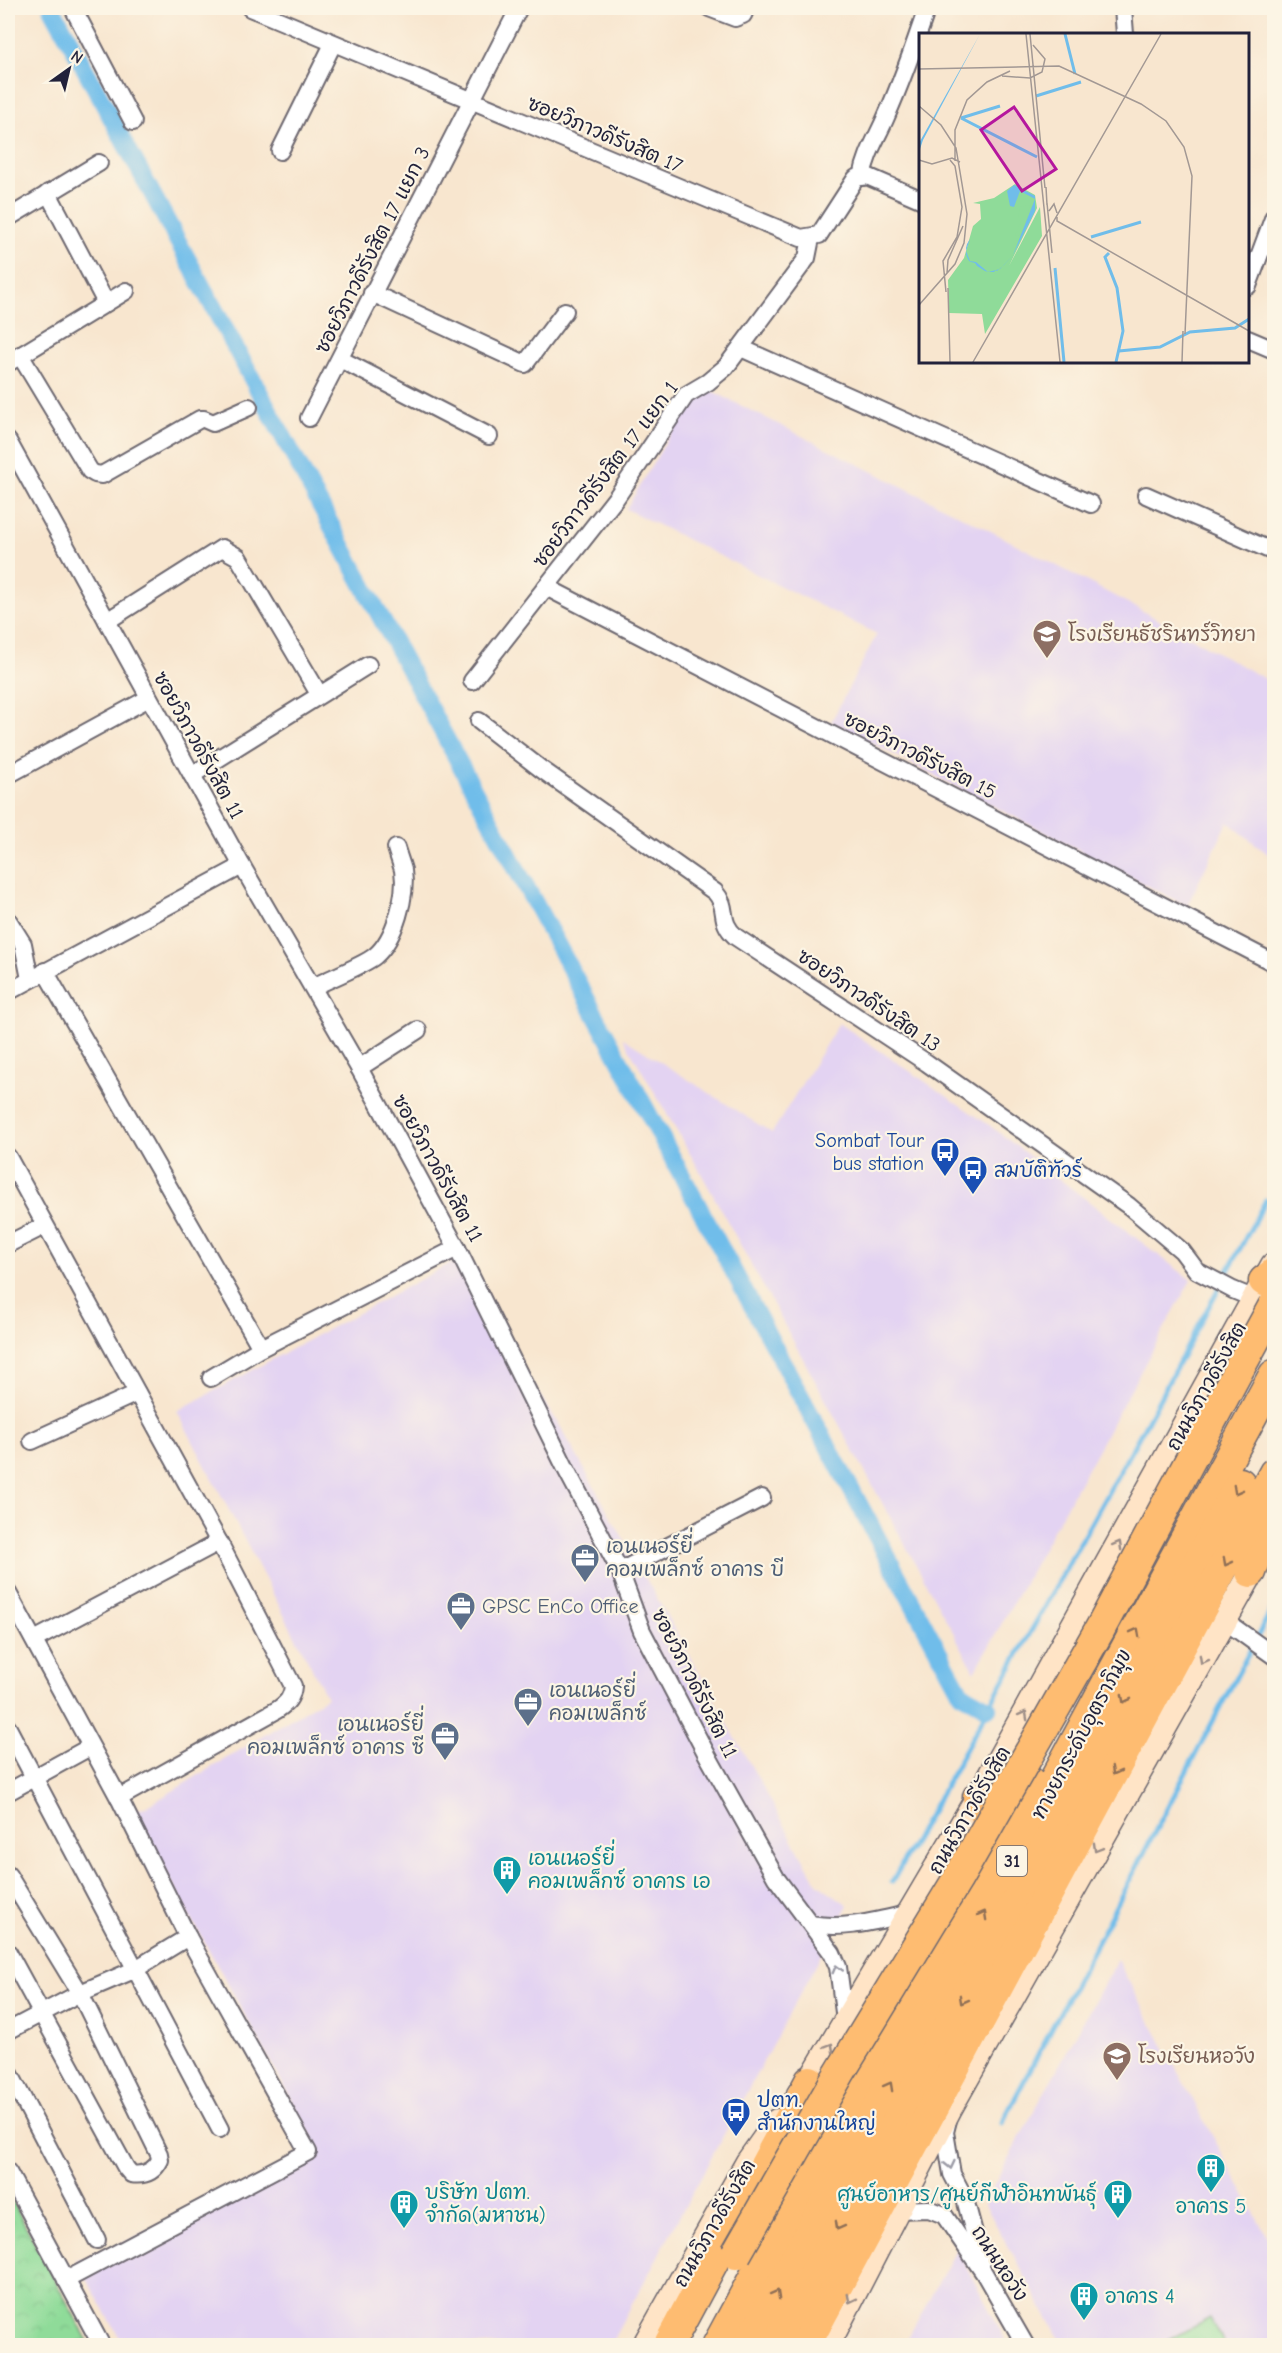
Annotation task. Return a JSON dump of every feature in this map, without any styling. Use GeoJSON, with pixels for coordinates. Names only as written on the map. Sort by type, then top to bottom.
{"type":"FeatureCollection","features":[{"type":"Feature","properties":{"kind":"highway"},"geometry":{"type":"LineString","coordinates":[[688,2346],[736,2254],[839,2074],[957,1880],[1100,1629],[1234,1377],[1269,1284]]}},
{"type":"Feature","properties":{"kind":"highway","name":"ถนนวิภาวดีรังสิต"},"geometry":{"type":"LineString","coordinates":[[717,2346],[905,1998],[997,1842],[1275,1330]]}},
{"type":"Feature","properties":{"kind":"highway","name":"ทางยกระดับอุตราภิมุข"},"geometry":{"type":"LineString","coordinates":[[748,2346],[1275,1375]]}},
{"type":"Feature","properties":{"kind":"highway","name":"ทางยกระดับอุตราภิมุข"},"geometry":{"type":"LineString","coordinates":[[775,2346],[1275,1420]]}},
{"type":"Feature","properties":{"kind":"highway","name":"31"},"geometry":{"type":"LineString","coordinates":[[805,2346],[1275,1473]]}},
{"type":"Feature","properties":{"kind":"highway"},"geometry":{"type":"LineString","coordinates":[[1251,1572],[1275,1508]]}},
{"type":"Feature","properties":{"kind":"highway"},"geometry":{"type":"LineString","coordinates":[[978,1797],[997,1842]]}},
{"type":"Feature","properties":{"kind":"highway"},"geometry":{"type":"LineString","coordinates":[[668,2346],[810,2081]]}},
{"type":"Feature","properties":{"kind":"main road","name":"ถนนวิภาวดีรังสิต"},"geometry":{"type":"LineString","coordinates":[[644,2346],[748,2162],[763,2139],[810,2081],[978,1797],[1269,1284]]}},
{"type":"Feature","properties":{"kind":"main road"},"geometry":{"type":"LineString","coordinates":[[827,2346],[950,2108],[1251,1572],[1275,1536]]}},
{"type":"Feature","properties":{"kind":"street"},"geometry":{"type":"LineString","coordinates":[[73,8],[133,122]]}},
{"type":"Feature","properties":{"kind":"street","name":"ซอยวิภาวดีรังสิต 17"},"geometry":{"type":"LineString","coordinates":[[249,8],[785,232],[801,238],[811,238]]}},
{"type":"Feature","properties":{"kind":"street","name":"ซอยวิภาวดีรังสิต 17 แยก 3"},"geometry":{"type":"LineString","coordinates":[[309,418],[519,8]]}},
{"type":"Feature","properties":{"kind":"street"},"geometry":{"type":"LineString","coordinates":[[709,8],[735,18],[743,15],[746,8]]}},
{"type":"Feature","properties":{"kind":"street"},"geometry":{"type":"LineString","coordinates":[[862,177],[866,157],[891,106],[927,8]]}},
{"type":"Feature","properties":{"kind":"street"},"geometry":{"type":"LineString","coordinates":[[1123,8],[1125,33]]}},
{"type":"Feature","properties":{"kind":"street"},"geometry":{"type":"LineString","coordinates":[[280,151],[333,44]]}},
{"type":"Feature","properties":{"kind":"street"},"geometry":{"type":"LineString","coordinates":[[8,218],[99,163]]}},
{"type":"Feature","properties":{"kind":"street"},"geometry":{"type":"LineString","coordinates":[[811,238],[819,235],[852,183],[862,177],[867,176],[919,198]]}},
{"type":"Feature","properties":{"kind":"street"},"geometry":{"type":"LineString","coordinates":[[48,193],[106,303]]}},
{"type":"Feature","properties":{"kind":"street"},"geometry":{"type":"LineString","coordinates":[[1249,283],[1275,216]]}},
{"type":"Feature","properties":{"kind":"street","name":"ซอยวิภาวดีรังสิต 17 แยก 1"},"geometry":{"type":"LineString","coordinates":[[472,681],[616,498],[686,395],[726,367],[741,348],[807,258],[811,238]]}},
{"type":"Feature","properties":{"kind":"street"},"geometry":{"type":"LineString","coordinates":[[126,291],[14,359],[90,471],[102,474],[200,420],[204,419],[213,423],[249,407]]}},
{"type":"Feature","properties":{"kind":"street"},"geometry":{"type":"LineString","coordinates":[[372,293],[525,364],[565,311]]}},
{"type":"Feature","properties":{"kind":"street"},"geometry":{"type":"LineString","coordinates":[[1249,339],[1275,350]]}},
{"type":"Feature","properties":{"kind":"street"},"geometry":{"type":"LineString","coordinates":[[741,348],[1091,504]]}},
{"type":"Feature","properties":{"kind":"street"},"geometry":{"type":"LineString","coordinates":[[340,359],[489,436]]}},
{"type":"Feature","properties":{"kind":"street","name":"ซอยวิภาวดีรังสิต 11"},"geometry":{"type":"LineString","coordinates":[[8,441],[242,866],[359,1068],[458,1248],[567,1471],[620,1571],[642,1631],[706,1753],[776,1878],[832,1953],[837,1967],[845,2020]]}},
{"type":"Feature","properties":{"kind":"street"},"geometry":{"type":"LineString","coordinates":[[1146,495],[1275,552]]}},
{"type":"Feature","properties":{"kind":"street"},"geometry":{"type":"LineString","coordinates":[[106,621],[222,548],[238,557],[319,694]]}},
{"type":"Feature","properties":{"kind":"street","name":"ซอยวิภาวดีรังสิต 15"},"geometry":{"type":"LineString","coordinates":[[546,587],[1275,963]]}},
{"type":"Feature","properties":{"kind":"street"},"geometry":{"type":"LineString","coordinates":[[192,775],[368,665]]}},
{"type":"Feature","properties":{"kind":"street"},"geometry":{"type":"LineString","coordinates":[[8,775],[149,698]]}},
{"type":"Feature","properties":{"kind":"street","name":"ซอยวิภาวดีรังสิต 13"},"geometry":{"type":"LineString","coordinates":[[480,721],[541,769],[715,892],[723,901],[724,922],[736,937],[927,1063],[1128,1206],[1182,1251],[1197,1270],[1233,1290],[1269,1284]]}},
{"type":"Feature","properties":{"kind":"street"},"geometry":{"type":"LineString","coordinates":[[313,987],[375,956],[389,937],[404,891],[403,870],[396,848]]}},
{"type":"Feature","properties":{"kind":"street"},"geometry":{"type":"LineString","coordinates":[[8,992],[242,866]]}},
{"type":"Feature","properties":{"kind":"street"},"geometry":{"type":"LineString","coordinates":[[8,920],[23,944],[30,979]]}},
{"type":"Feature","properties":{"kind":"street"},"geometry":{"type":"LineString","coordinates":[[45,971],[261,1348]]}},
{"type":"Feature","properties":{"kind":"street"},"geometry":{"type":"LineString","coordinates":[[359,1068],[418,1030]]}},
{"type":"Feature","properties":{"kind":"street"},"geometry":{"type":"LineString","coordinates":[[8,1157],[219,1542],[293,1686],[288,1702],[277,1710],[119,1798]]}},
{"type":"Feature","properties":{"kind":"street"},"geometry":{"type":"LineString","coordinates":[[8,1244],[44,1226]]}},
{"type":"Feature","properties":{"kind":"street"},"geometry":{"type":"LineString","coordinates":[[211,1378],[237,1365],[261,1348],[458,1248]]}},
{"type":"Feature","properties":{"kind":"street"},"geometry":{"type":"LineString","coordinates":[[32,1441],[137,1393]]}},
{"type":"Feature","properties":{"kind":"street"},"geometry":{"type":"LineString","coordinates":[[620,1571],[762,1498]]}},
{"type":"Feature","properties":{"kind":"street"},"geometry":{"type":"LineString","coordinates":[[34,1640],[219,1542]]}},
{"type":"Feature","properties":{"kind":"street"},"geometry":{"type":"LineString","coordinates":[[8,1593],[119,1798],[188,1937],[308,2152],[66,2280]]}},
{"type":"Feature","properties":{"kind":"street"},"geometry":{"type":"LineString","coordinates":[[1224,1620],[1275,1656]]}},
{"type":"Feature","properties":{"kind":"street"},"geometry":{"type":"LineString","coordinates":[[8,1728],[220,2129]]}},
{"type":"Feature","properties":{"kind":"street"},"geometry":{"type":"LineString","coordinates":[[8,1792],[90,1748]]}},
{"type":"Feature","properties":{"kind":"street"},"geometry":{"type":"LineString","coordinates":[[8,1875],[80,1994],[159,2154],[160,2160],[152,2171],[138,2175],[131,2174],[126,2168],[8,1952]]}},
{"type":"Feature","properties":{"kind":"street"},"geometry":{"type":"LineString","coordinates":[[811,1924],[827,1927],[854,1926],[907,1914]]}},
{"type":"Feature","properties":{"kind":"street"},"geometry":{"type":"LineString","coordinates":[[8,2031],[80,1994],[134,1970],[188,1937]]}},
{"type":"Feature","properties":{"kind":"street"},"geometry":{"type":"LineString","coordinates":[[8,2070],[97,2240]]}},
{"type":"Feature","properties":{"kind":"street"},"geometry":{"type":"LineString","coordinates":[[950,2108],[945,2132],[952,2174],[965,2199],[984,2272]]}},
{"type":"Feature","properties":{"kind":"street"},"geometry":{"type":"LineString","coordinates":[[8,2172],[102,2346]]}},
{"type":"Feature","properties":{"kind":"street","name":"ถนนหอวัง"},"geometry":{"type":"LineString","coordinates":[[896,2210],[929,2209],[944,2216],[984,2272],[1026,2346]]}},
{"type":"Feature","properties":{"kind":"shaded area","name":"โรงเรียนธัชรินทร์วิทยา"},"geometry":{"type":"Polygon","coordinates":[[[708,389],[987,529],[1274,684],[1274,859],[1228,822],[1187,906],[831,722],[877,634],[626,509],[689,403],[708,389]]]}},
{"type":"Feature","properties":{"kind":"shaded area"},"geometry":{"type":"Polygon","coordinates":[[[839,1023],[989,1125],[1191,1280],[975,1672],[697,1166],[623,1038],[772,1133],[839,1023]]]}},
{"type":"Feature","properties":{"kind":"shaded area"},"geometry":{"type":"Polygon","coordinates":[[[453,1262],[560,1426],[817,1883],[848,1905],[610,2345],[124,2345],[75,2259],[86,2260],[308,2158],[312,2137],[133,1812],[148,1806],[327,1697],[177,1411],[453,1262]]]}},
{"type":"Feature","properties":{"kind":"shaded area","name":"โรงเรียนหอวัง"},"geometry":{"type":"Polygon","coordinates":[[[1117,1960],[1274,2249],[1274,2345],[1063,2345],[984,2203],[1117,1960]]]}},
{"type":"Feature","properties":{"kind":"shaded area"},"geometry":{"type":"Polygon","coordinates":[[[957,2249],[1008,2345],[904,2345],[957,2249]]]}},
{"type":"Feature","properties":{"kind":"green space"},"geometry":{"type":"Polygon","coordinates":[[[8,2193],[90,2345],[8,2345],[8,2193]]]}},
{"type":"Feature","properties":{"kind":"green space"},"geometry":{"type":"Polygon","coordinates":[[[1210,2318],[1225,2345],[1158,2345],[1210,2318]]]}},
{"type":"Feature","properties":{"kind":"waterway"},"geometry":{"type":"LineString","coordinates":[[52,8],[961,1693],[988,1708]]}},
{"type":"Feature","properties":{"kind":"waterway"},"geometry":{"type":"LineString","coordinates":[[892,1882],[1147,1422],[1266,1200]]}},
{"type":"Feature","properties":{"kind":"waterway"},"geometry":{"type":"LineString","coordinates":[[1002,2123],[1274,1605]]}},
{"type":"Feature","properties":{"kind":"place","name":"โรงเรียนธัชรินทร์วิทยา"},"geometry":{"type":"Point","coordinates":[1047,660]}},
{"type":"Feature","properties":{"kind":"place","name":"Sombat Tour bus station"},"geometry":{"type":"Point","coordinates":[945,1178]}},
{"type":"Feature","properties":{"kind":"place","name":"สมบัติทัวร์"},"geometry":{"type":"Point","coordinates":[973,1196]}},
{"type":"Feature","properties":{"kind":"place","name":"เอนเนอร์ยี่ คอมเพล็กซ์ อาคาร บี"},"geometry":{"type":"Point","coordinates":[585,1584]}},
{"type":"Feature","properties":{"kind":"place","name":"GPSC EnCo Office"},"geometry":{"type":"Point","coordinates":[461,1632]}},
{"type":"Feature","properties":{"kind":"place","name":"เอนเนอร์ยี่ คอมเพล็กซ์"},"geometry":{"type":"Point","coordinates":[528,1728]}},
{"type":"Feature","properties":{"kind":"place","name":"เอนเนอร์ยี่ คอมเพล็กซ์ อาคาร ซี"},"geometry":{"type":"Point","coordinates":[445,1762]}},
{"type":"Feature","properties":{"kind":"place","name":"เอนเนอร์ยี่ คอมเพล็กซ์ อาคาร เอ"},"geometry":{"type":"Point","coordinates":[507,1896]}},
{"type":"Feature","properties":{"kind":"place","name":"โรงเรียนหอวัง"},"geometry":{"type":"Point","coordinates":[1117,2082]}},
{"type":"Feature","properties":{"kind":"place","name":"ปตท. สำนักงานใหญ่"},"geometry":{"type":"Point","coordinates":[736,2138]}},
{"type":"Feature","properties":{"kind":"place","name":"อาคาร 5"},"geometry":{"type":"Point","coordinates":[1211,2194]}},
{"type":"Feature","properties":{"kind":"place","name":"ศูนย์อาหาร/ศูนย์กีฬาอินทพันธุ์"},"geometry":{"type":"Point","coordinates":[1118,2220]}},
{"type":"Feature","properties":{"kind":"place","name":"บริษัท ปตท. จำกัด(มหาชน)"},"geometry":{"type":"Point","coordinates":[404,2230]}},
{"type":"Feature","properties":{"kind":"place","name":"อาคาร 4"},"geometry":{"type":"Point","coordinates":[1084,2322]}}]}
